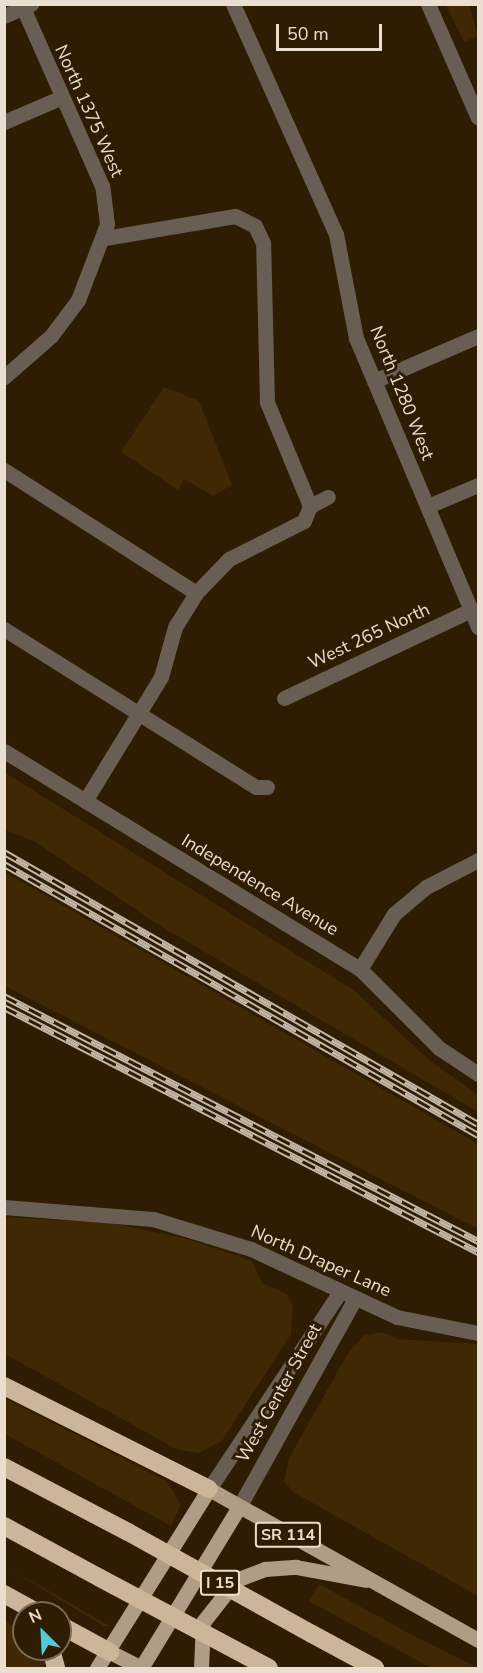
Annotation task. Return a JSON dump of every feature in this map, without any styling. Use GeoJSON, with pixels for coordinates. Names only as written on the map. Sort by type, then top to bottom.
{"type":"FeatureCollection","features":[{"type":"Feature","properties":{"kind":"highway"},"geometry":{"type":"LineString","coordinates":[[4,1386],[209,1489]]}},
{"type":"Feature","properties":{"kind":"highway","name":"I 15"},"geometry":{"type":"LineString","coordinates":[[4,1467],[128,1532],[375,1668]]}},
{"type":"Feature","properties":{"kind":"highway"},"geometry":{"type":"LineString","coordinates":[[4,1526],[269,1668]]}},
{"type":"Feature","properties":{"kind":"highway"},"geometry":{"type":"LineString","coordinates":[[72,1631],[110,1652]]}},
{"type":"Feature","properties":{"kind":"main road","name":"SR 114"},"geometry":{"type":"LineString","coordinates":[[209,1489],[478,1640]]}},
{"type":"Feature","properties":{"kind":"main road","name":"West Center Street"},"geometry":{"type":"LineString","coordinates":[[97,1668],[110,1652],[209,1489]]}},
{"type":"Feature","properties":{"kind":"main road","name":"West Center Street"},"geometry":{"type":"LineString","coordinates":[[110,1652],[141,1668],[239,1507]]}},
{"type":"Feature","properties":{"kind":"main road"},"geometry":{"type":"LineString","coordinates":[[201,1668],[203,1622],[236,1580],[265,1569],[297,1567],[337,1578],[369,1580]]}},
{"type":"Feature","properties":{"kind":"street","name":"North 1280 West"},"geometry":{"type":"LineString","coordinates":[[233,4],[336,234],[356,338],[478,627]]}},
{"type":"Feature","properties":{"kind":"street"},"geometry":{"type":"LineString","coordinates":[[428,4],[478,118]]}},
{"type":"Feature","properties":{"kind":"street"},"geometry":{"type":"LineString","coordinates":[[4,16],[27,6]]}},
{"type":"Feature","properties":{"kind":"street","name":"North 1375 West"},"geometry":{"type":"LineString","coordinates":[[4,377],[51,336],[78,300],[105,238],[102,186],[62,97],[27,6]]}},
{"type":"Feature","properties":{"kind":"street"},"geometry":{"type":"LineString","coordinates":[[4,122],[62,97]]}},
{"type":"Feature","properties":{"kind":"street"},"geometry":{"type":"LineString","coordinates":[[105,238],[235,216],[255,226],[263,243],[267,402],[310,506]]}},
{"type":"Feature","properties":{"kind":"street"},"geometry":{"type":"LineString","coordinates":[[374,381],[478,336]]}},
{"type":"Feature","properties":{"kind":"street"},"geometry":{"type":"LineString","coordinates":[[4,470],[196,594]]}},
{"type":"Feature","properties":{"kind":"street"},"geometry":{"type":"LineString","coordinates":[[428,506],[478,485]]}},
{"type":"Feature","properties":{"kind":"street"},"geometry":{"type":"LineString","coordinates":[[85,801],[161,677],[175,627],[196,594],[229,560],[304,521],[310,506],[328,497]]}},
{"type":"Feature","properties":{"kind":"street","name":"West 265 North"},"geometry":{"type":"LineString","coordinates":[[284,698],[471,610]]}},
{"type":"Feature","properties":{"kind":"street"},"geometry":{"type":"LineString","coordinates":[[4,629],[256,787],[267,787]]}},
{"type":"Feature","properties":{"kind":"street","name":"Independence Avenue"},"geometry":{"type":"LineString","coordinates":[[4,750],[360,969],[439,1048],[478,1074]]}},
{"type":"Feature","properties":{"kind":"street"},"geometry":{"type":"LineString","coordinates":[[360,969],[394,914],[426,887],[478,860]]}},
{"type":"Feature","properties":{"kind":"street","name":"North Draper Lane"},"geometry":{"type":"LineString","coordinates":[[4,1208],[153,1219],[252,1249],[354,1300],[422,1324],[478,1334]]}},
{"type":"Feature","properties":{"kind":"street","name":"West Center Street"},"geometry":{"type":"LineString","coordinates":[[209,1489],[339,1293]]}},
{"type":"Feature","properties":{"kind":"street","name":"West Center Street"},"geometry":{"type":"LineString","coordinates":[[239,1507],[354,1300]]}},
{"type":"Feature","properties":{"kind":"shaded area"},"geometry":{"type":"Polygon","coordinates":[[[446,5],[469,5],[478,36],[464,42],[446,5]]]}},
{"type":"Feature","properties":{"kind":"shaded area"},"geometry":{"type":"Polygon","coordinates":[[[164,387],[199,401],[232,485],[213,496],[184,479],[178,490],[121,452],[164,387]]]}},
{"type":"Feature","properties":{"kind":"shaded area"},"geometry":{"type":"Polygon","coordinates":[[[4,772],[355,991],[429,1060],[478,1095],[478,1112],[157,924],[34,841],[5,830],[4,772]]]}},
{"type":"Feature","properties":{"kind":"shaded area"},"geometry":{"type":"Polygon","coordinates":[[[5,872],[478,1144],[478,1229],[5,986],[5,872]]]}},
{"type":"Feature","properties":{"kind":"shaded area"},"geometry":{"type":"Polygon","coordinates":[[[5,1217],[110,1223],[184,1238],[252,1261],[262,1283],[287,1294],[293,1307],[291,1334],[222,1441],[199,1453],[178,1450],[5,1354],[5,1217]]]}},
{"type":"Feature","properties":{"kind":"shaded area"},"geometry":{"type":"Polygon","coordinates":[[[382,1332],[398,1339],[478,1344],[478,1596],[293,1492],[284,1481],[289,1458],[348,1353],[365,1335],[382,1332]]]}},
{"type":"Feature","properties":{"kind":"shaded area"},"geometry":{"type":"Polygon","coordinates":[[[4,1398],[167,1481],[181,1505],[171,1526],[5,1434],[4,1398]]]}},
{"type":"Feature","properties":{"kind":"shaded area"},"geometry":{"type":"Polygon","coordinates":[[[5,1566],[66,1601],[62,1601],[5,1566]]]}},
{"type":"Feature","properties":{"kind":"shaded area"},"geometry":{"type":"Polygon","coordinates":[[[319,1584],[478,1668],[431,1668],[309,1601],[319,1584]]]}},
{"type":"Feature","properties":{"kind":"shaded area"},"geometry":{"type":"Polygon","coordinates":[[[72,1604],[110,1626],[103,1626],[72,1607],[72,1604]]]}},
{"type":"Feature","properties":{"kind":"shaded area"},"geometry":{"type":"Polygon","coordinates":[[[4,1621],[12,1625],[12,1661],[44,1661],[46,1668],[5,1668],[4,1621]]]}},
{"type":"Feature","properties":{"kind":"railway"},"geometry":{"type":"LineString","coordinates":[[4,852],[478,1124]]}},
{"type":"Feature","properties":{"kind":"railway"},"geometry":{"type":"LineString","coordinates":[[4,864],[478,1135]]}},
{"type":"Feature","properties":{"kind":"railway"},"geometry":{"type":"LineString","coordinates":[[4,996],[478,1241]]}},
{"type":"Feature","properties":{"kind":"railway"},"geometry":{"type":"LineString","coordinates":[[4,1007],[478,1252]]}}]}
